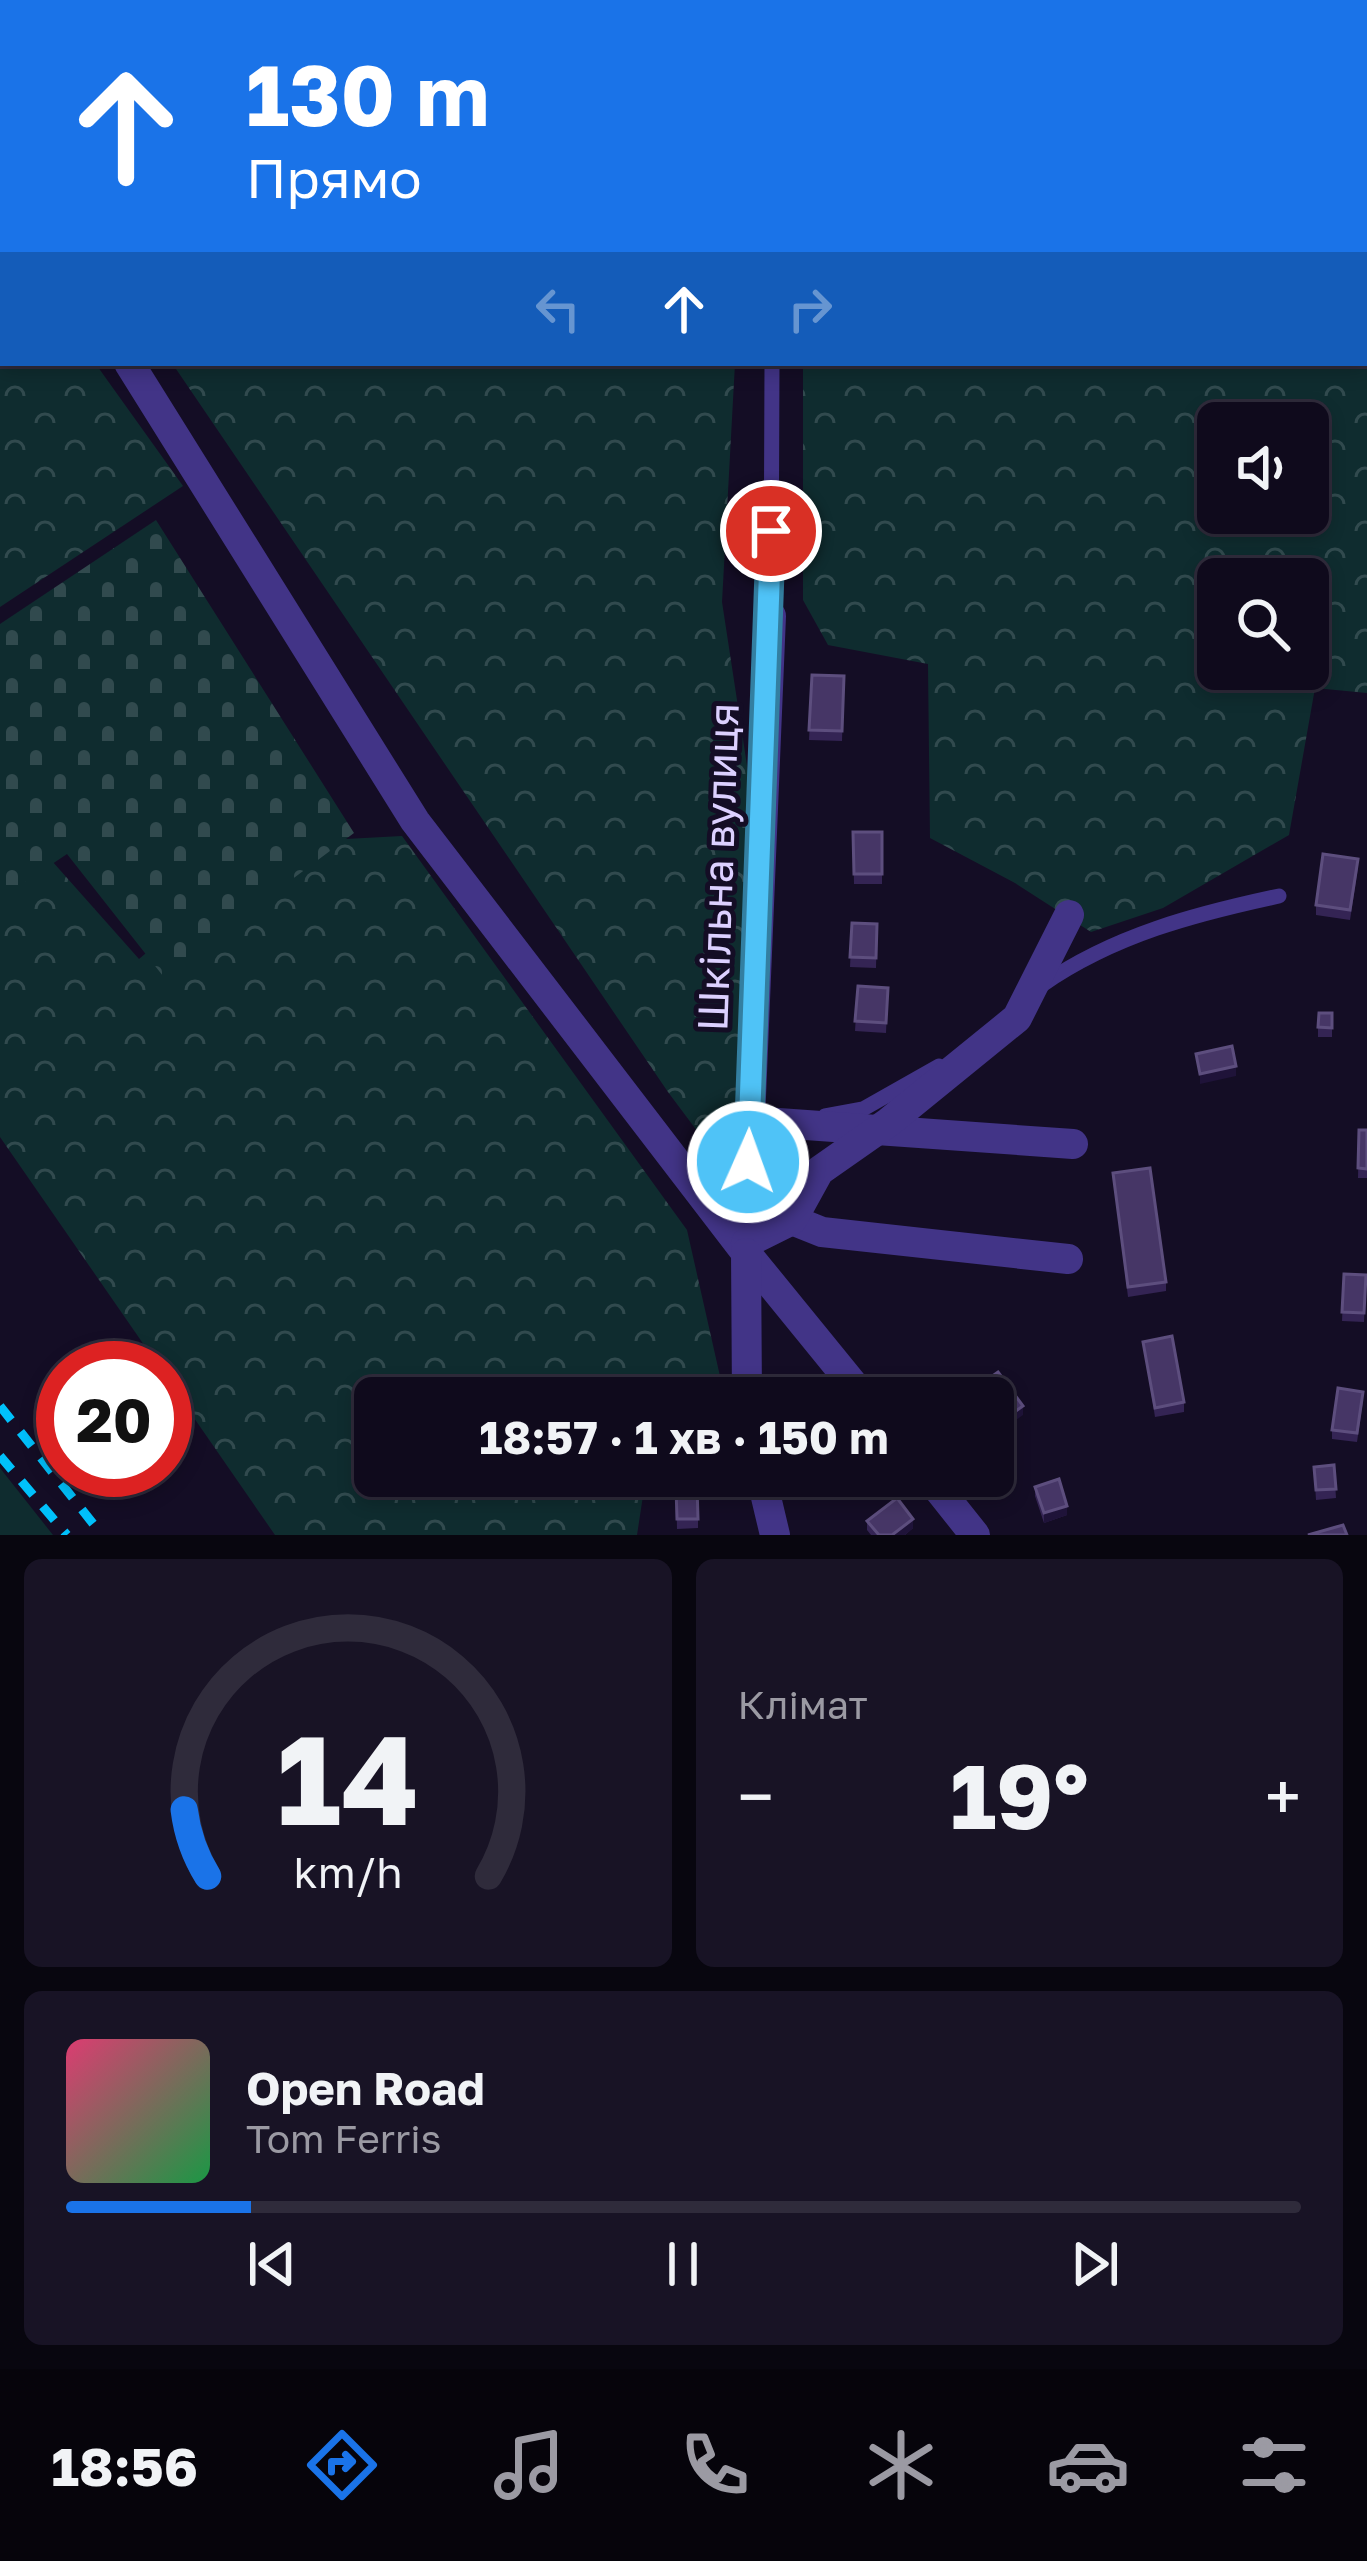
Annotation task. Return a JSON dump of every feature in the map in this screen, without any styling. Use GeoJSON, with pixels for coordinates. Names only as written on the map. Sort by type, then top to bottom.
{"type":"FeatureCollection","features":[{"type":"Feature","properties":{"kind":"street"},"geometry":{"type":"LineString","coordinates":[[132,366],[415,821],[847,1377]]}},
{"type":"Feature","properties":{"kind":"street","name":"Шкільна вулиця"},"geometry":{"type":"LineString","coordinates":[[750,1121],[771,616]]}},
{"type":"Feature","properties":{"kind":"street"},"geometry":{"type":"LineString","coordinates":[[746,1248],[792,1220],[819,1172],[1017,1018],[1069,915]]}},
{"type":"Feature","properties":{"kind":"street"},"geometry":{"type":"LineString","coordinates":[[750,1121],[1073,1144]]}},
{"type":"Feature","properties":{"kind":"street"},"geometry":{"type":"LineString","coordinates":[[792,1220],[822,1232],[1068,1259]]}},
{"type":"Feature","properties":{"kind":"street"},"geometry":{"type":"LineString","coordinates":[[746,1248],[747,1377]]}},
{"type":"Feature","properties":{"kind":"street"},"geometry":{"type":"LineString","coordinates":[[766,1497],[775,1535]]}},
{"type":"Feature","properties":{"kind":"street"},"geometry":{"type":"LineString","coordinates":[[945,1497],[976,1535]]}},
{"type":"Feature","properties":{"kind":"lane"},"geometry":{"type":"LineString","coordinates":[[771,616],[772,366]]}},
{"type":"Feature","properties":{"kind":"lane"},"geometry":{"type":"LineString","coordinates":[[746,1248],[750,1121],[796,1121],[863,1109],[958,1056],[1028,995],[1084,956],[1190,915],[1279,896]]}},
{"type":"Feature","properties":{"kind":"green space"},"geometry":{"type":"Polygon","coordinates":[[[0,366],[97,366],[183,486],[0,607],[0,366]]]}},
{"type":"Feature","properties":{"kind":"green space"},"geometry":{"type":"Polygon","coordinates":[[[174,366],[735,366],[722,602],[757,831],[736,1183],[668,1092],[174,366]]]}},
{"type":"Feature","properties":{"kind":"green space"},"geometry":{"type":"Polygon","coordinates":[[[803,366],[1367,366],[1367,693],[1329,689],[1329,558],[1197,558],[1197,690],[1315,690],[1289,835],[1163,908],[1091,932],[1015,883],[930,838],[928,664],[828,645],[803,600],[803,366]]]}},
{"type":"Feature","properties":{"kind":"green space"},"geometry":{"type":"Polygon","coordinates":[[[156,520],[354,833],[163,976],[67,854],[0,899],[0,624],[156,520]]]}},
{"type":"Feature","properties":{"kind":"green space"},"geometry":{"type":"Polygon","coordinates":[[[28,834],[139,959],[233,880],[309,841],[402,836],[687,1230],[720,1377],[354,1377],[354,1497],[643,1497],[637,1535],[275,1535],[192,1415],[192,1341],[141,1341],[0,1137],[0,859],[28,834]]]}},
{"type":"Feature","properties":{"kind":"green space"},"geometry":{"type":"Polygon","coordinates":[[[0,1468],[53,1535],[0,1535],[0,1468]]]}},
{"type":"Feature","properties":{"kind":"building"},"geometry":{"type":"Polygon","coordinates":[[[812,675],[844,676],[842,731],[809,730],[812,675]]]}},
{"type":"Feature","properties":{"kind":"building"},"geometry":{"type":"Polygon","coordinates":[[[853,832],[882,832],[882,874],[854,874],[853,832]]]}},
{"type":"Feature","properties":{"kind":"building"},"geometry":{"type":"Polygon","coordinates":[[[1323,854],[1358,859],[1350,910],[1316,905],[1323,854]]]}},
{"type":"Feature","properties":{"kind":"building"},"geometry":{"type":"Polygon","coordinates":[[[852,923],[877,924],[876,958],[850,957],[852,923]]]}},
{"type":"Feature","properties":{"kind":"building"},"geometry":{"type":"Polygon","coordinates":[[[858,986],[888,988],[886,1023],[855,1021],[858,986]]]}},
{"type":"Feature","properties":{"kind":"building"},"geometry":{"type":"Polygon","coordinates":[[[1319,1013],[1332,1013],[1332,1028],[1318,1027],[1319,1013]]]}},
{"type":"Feature","properties":{"kind":"building"},"geometry":{"type":"Polygon","coordinates":[[[1232,1046],[1236,1066],[1200,1074],[1196,1054],[1232,1046]]]}},
{"type":"Feature","properties":{"kind":"building"},"geometry":{"type":"Polygon","coordinates":[[[1359,1130],[1367,1130],[1367,1169],[1358,1168],[1359,1130]]]}},
{"type":"Feature","properties":{"kind":"building"},"geometry":{"type":"Polygon","coordinates":[[[1150,1168],[1166,1282],[1128,1287],[1113,1173],[1150,1168]]]}},
{"type":"Feature","properties":{"kind":"building"},"geometry":{"type":"Polygon","coordinates":[[[1344,1274],[1366,1275],[1364,1313],[1342,1312],[1344,1274]]]}},
{"type":"Feature","properties":{"kind":"building"},"geometry":{"type":"Polygon","coordinates":[[[1172,1336],[1184,1402],[1155,1408],[1143,1342],[1172,1336]]]}},
{"type":"Feature","properties":{"kind":"building"},"geometry":{"type":"Polygon","coordinates":[[[1338,1388],[1363,1392],[1357,1433],[1332,1430],[1338,1388]]]}},
{"type":"Feature","properties":{"kind":"building"},"geometry":{"type":"Polygon","coordinates":[[[1334,1465],[1336,1489],[1316,1490],[1314,1467],[1334,1465]]]}},
{"type":"Feature","properties":{"kind":"building"},"geometry":{"type":"Polygon","coordinates":[[[1059,1479],[1067,1506],[1044,1513],[1035,1487],[1059,1479]]]}},
{"type":"Feature","properties":{"kind":"building"},"geometry":{"type":"Polygon","coordinates":[[[676,1497],[697,1497],[698,1519],[677,1519],[676,1497]]]}},
{"type":"Feature","properties":{"kind":"building"},"geometry":{"type":"Polygon","coordinates":[[[897,1498],[913,1519],[892,1535],[879,1535],[867,1521],[897,1498]]]}},
{"type":"Feature","properties":{"kind":"building"},"geometry":{"type":"Polygon","coordinates":[[[1343,1525],[1347,1535],[1308,1535],[1343,1525]]]}},
{"type":"Feature","properties":{"kind":"railway"},"geometry":{"type":"LineString","coordinates":[[0,1406],[102,1535]]}},
{"type":"Feature","properties":{"kind":"railway"},"geometry":{"type":"LineString","coordinates":[[0,1456],[67,1535]]}},
{"type":"Feature","properties":{"kind":"route"},"geometry":{"type":"LineString","coordinates":[[748,1162],[771,531]]}}]}
